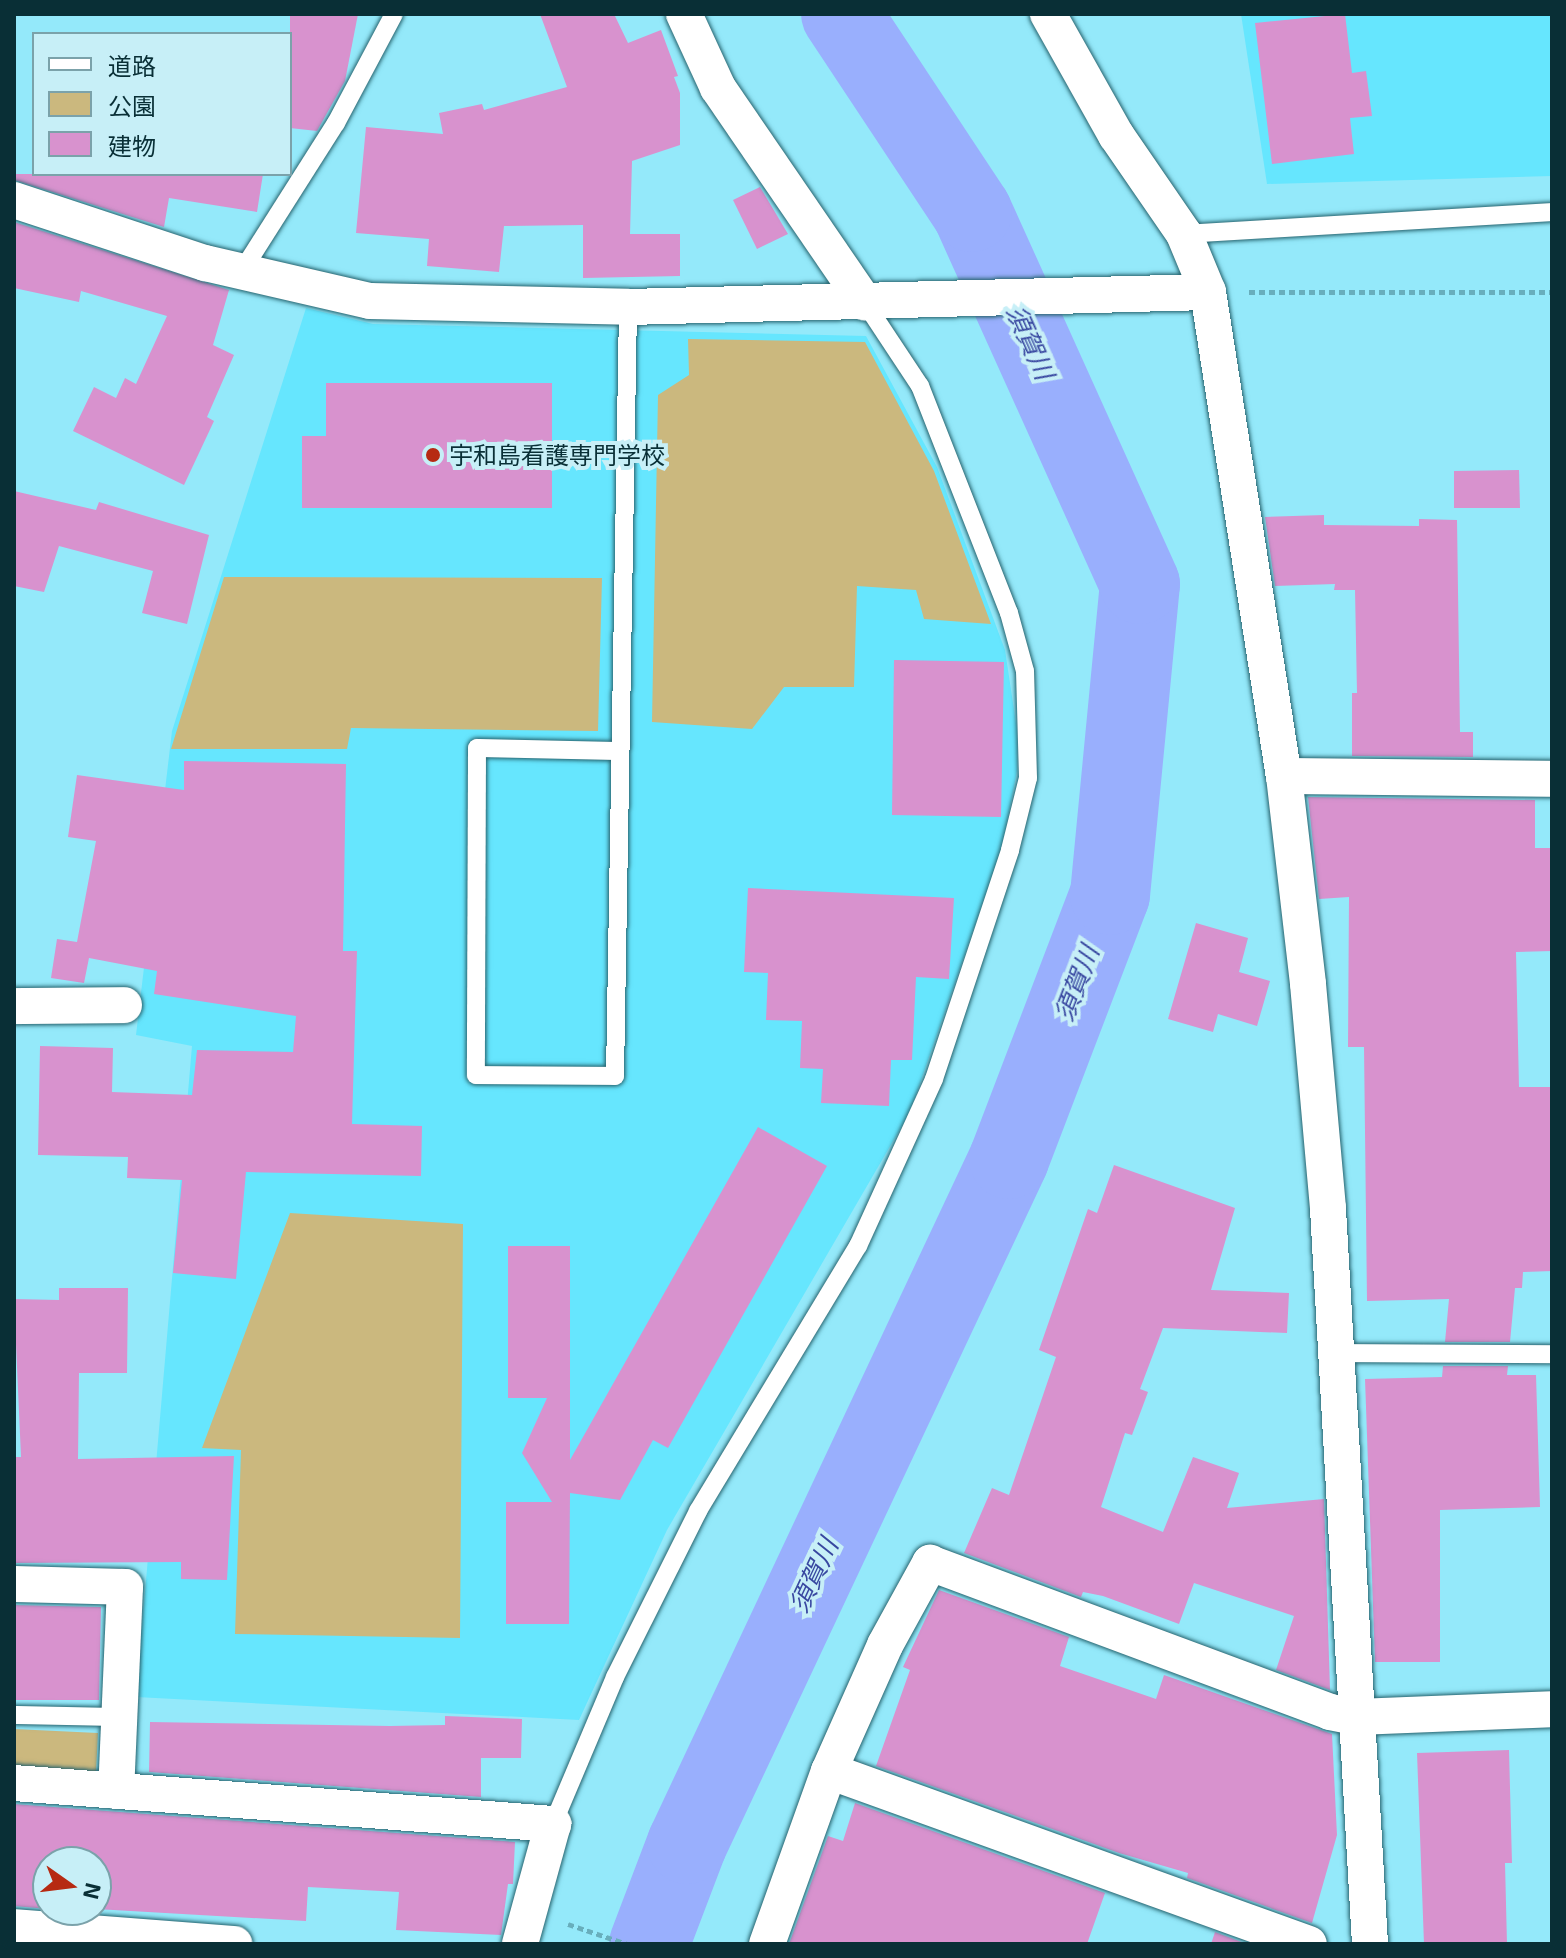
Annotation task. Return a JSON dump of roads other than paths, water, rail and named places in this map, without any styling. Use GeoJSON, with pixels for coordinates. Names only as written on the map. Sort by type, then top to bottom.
{"type":"FeatureCollection","features":[{"type":"Feature","properties":{"kind":"street"},"geometry":{"type":"LineString","coordinates":[[684,14],[718,88],[878,303]]}},
{"type":"Feature","properties":{"kind":"street"},"geometry":{"type":"LineString","coordinates":[[1048,14],[1116,135],[1184,234],[1208,292],[1284,776],[1328,1209],[1370,1944]]}},
{"type":"Feature","properties":{"kind":"street"},"geometry":{"type":"LineString","coordinates":[[14,200],[100,233],[370,301],[628,307],[878,303],[1208,292]]}},
{"type":"Feature","properties":{"kind":"street"},"geometry":{"type":"LineString","coordinates":[[1284,776],[1552,779]]}},
{"type":"Feature","properties":{"kind":"street"},"geometry":{"type":"LineString","coordinates":[[14,1006],[124,1005]]}},
{"type":"Feature","properties":{"kind":"street"},"geometry":{"type":"LineString","coordinates":[[767,1944],[829,1771],[885,1645],[930,1563],[1356,1717],[1552,1709]]}},
{"type":"Feature","properties":{"kind":"street"},"geometry":{"type":"LineString","coordinates":[[14,1584],[125,1587],[116,1791]]}},
{"type":"Feature","properties":{"kind":"street"},"geometry":{"type":"LineString","coordinates":[[829,1771],[1309,1944]]}},
{"type":"Feature","properties":{"kind":"street"},"geometry":{"type":"LineString","coordinates":[[14,1783],[553,1824],[520,1944]]}},
{"type":"Feature","properties":{"kind":"street"},"geometry":{"type":"LineString","coordinates":[[14,1927],[234,1944]]}},
{"type":"Feature","properties":{"kind":"lane"},"geometry":{"type":"LineString","coordinates":[[242,271],[336,123],[394,14]]}},
{"type":"Feature","properties":{"kind":"lane"},"geometry":{"type":"LineString","coordinates":[[1184,234],[1552,212]]}},
{"type":"Feature","properties":{"kind":"lane"},"geometry":{"type":"LineString","coordinates":[[553,1824],[615,1677],[698,1511],[858,1246],[934,1079],[1010,850],[1028,778],[1025,671],[1009,613],[920,386],[878,303]]}},
{"type":"Feature","properties":{"kind":"lane"},"geometry":{"type":"LineString","coordinates":[[619,751],[477,748],[476,1075],[615,1076],[628,307]]}},
{"type":"Feature","properties":{"kind":"lane"},"geometry":{"type":"LineString","coordinates":[[1337,1353],[1552,1354]]}},
{"type":"Feature","properties":{"kind":"lane"},"geometry":{"type":"LineString","coordinates":[[14,1715],[119,1717]]}},
{"type":"Feature","properties":{"kind":"waterway","name":"須賀川"},"geometry":{"type":"LineString","coordinates":[[649,1944],[687,1844],[1009,1159],[1110,895],[1140,584],[972,212],[841,14]]}},
{"type":"Feature","properties":{"kind":"place","name":"宇和島看護専門学校"},"geometry":{"type":"Point","coordinates":[433,455]}}]}
